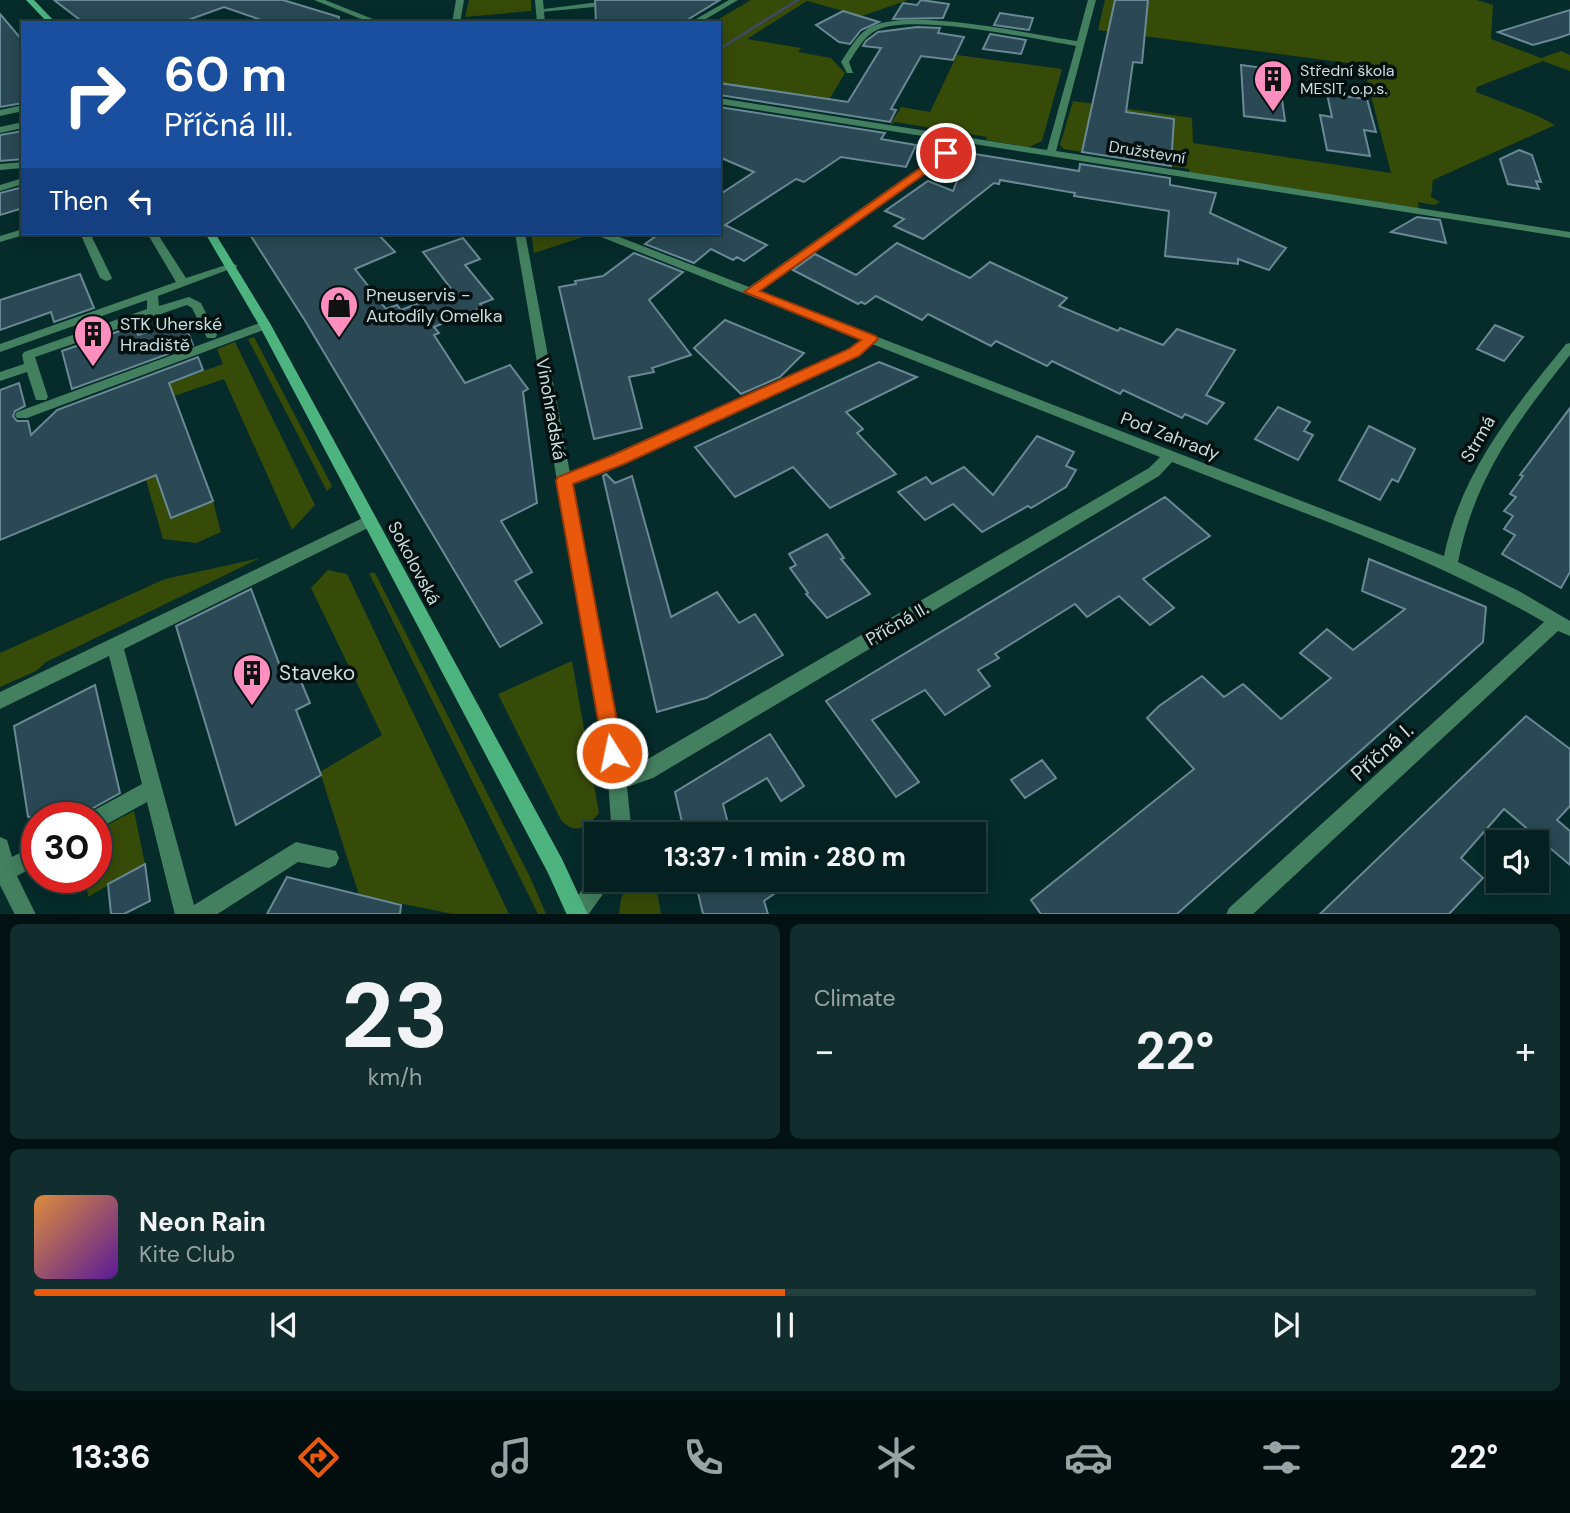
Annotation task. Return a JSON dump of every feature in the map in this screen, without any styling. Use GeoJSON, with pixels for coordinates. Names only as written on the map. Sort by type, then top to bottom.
{"type":"FeatureCollection","features":[{"type":"Feature","properties":{"kind":"main road"},"geometry":{"type":"LineString","coordinates":[[30,0],[50,21]]}},
{"type":"Feature","properties":{"kind":"main road","name":"Sokolovská"},"geometry":{"type":"LineString","coordinates":[[211,235],[265,326],[578,913]]}},
{"type":"Feature","properties":{"kind":"street"},"geometry":{"type":"LineString","coordinates":[[318,0],[374,21]]}},
{"type":"Feature","properties":{"kind":"street"},"geometry":{"type":"LineString","coordinates":[[456,21],[460,0]]}},
{"type":"Feature","properties":{"kind":"street"},"geometry":{"type":"LineString","coordinates":[[539,0],[541,21]]}},
{"type":"Feature","properties":{"kind":"street"},"geometry":{"type":"LineString","coordinates":[[697,21],[734,0]]}},
{"type":"Feature","properties":{"kind":"street"},"geometry":{"type":"LineString","coordinates":[[1051,153],[1093,0]]}},
{"type":"Feature","properties":{"kind":"street"},"geometry":{"type":"LineString","coordinates":[[540,10],[591,5]]}},
{"type":"Feature","properties":{"kind":"street"},"geometry":{"type":"LineString","coordinates":[[850,71],[845,62],[864,34],[881,25],[898,22],[924,22],[1081,44]]}},
{"type":"Feature","properties":{"kind":"street","name":"Družstevní"},"geometry":{"type":"LineString","coordinates":[[721,101],[1570,235]]}},
{"type":"Feature","properties":{"kind":"street"},"geometry":{"type":"LineString","coordinates":[[0,113],[21,108]]}},
{"type":"Feature","properties":{"kind":"street"},"geometry":{"type":"LineString","coordinates":[[0,130],[21,125]]}},
{"type":"Feature","properties":{"kind":"street"},"geometry":{"type":"LineString","coordinates":[[750,292],[946,153]]}},
{"type":"Feature","properties":{"kind":"street"},"geometry":{"type":"LineString","coordinates":[[0,167],[21,165]]}},
{"type":"Feature","properties":{"kind":"street"},"geometry":{"type":"LineString","coordinates":[[0,188],[21,182]]}},
{"type":"Feature","properties":{"kind":"street"},"geometry":{"type":"LineString","coordinates":[[0,239],[21,233]]}},
{"type":"Feature","properties":{"kind":"street"},"geometry":{"type":"LineString","coordinates":[[86,235],[106,278]]}},
{"type":"Feature","properties":{"kind":"street"},"geometry":{"type":"LineString","coordinates":[[153,235],[183,283]]}},
{"type":"Feature","properties":{"kind":"street","name":"Vinohradská"},"geometry":{"type":"LineString","coordinates":[[520,235],[617,780],[620,822]]}},
{"type":"Feature","properties":{"kind":"street","name":"Pod Zahrady"},"geometry":{"type":"LineString","coordinates":[[605,235],[1450,565],[1563,625]]}},
{"type":"Feature","properties":{"kind":"street"},"geometry":{"type":"LineString","coordinates":[[0,348],[232,266]]}},
{"type":"Feature","properties":{"kind":"street"},"geometry":{"type":"LineString","coordinates":[[152,294],[153,312]]}},
{"type":"Feature","properties":{"kind":"street"},"geometry":{"type":"LineString","coordinates":[[41,397],[28,355],[189,301],[197,306],[211,335]]}},
{"type":"Feature","properties":{"kind":"street"},"geometry":{"type":"LineString","coordinates":[[22,415],[265,326]]}},
{"type":"Feature","properties":{"kind":"street"},"geometry":{"type":"LineString","coordinates":[[564,481],[589,473],[854,352],[871,339]]}},
{"type":"Feature","properties":{"kind":"street","name":"Strmá"},"geometry":{"type":"LineString","coordinates":[[1450,565],[1454,538],[1482,467],[1505,428],[1570,347]]}},
{"type":"Feature","properties":{"kind":"street"},"geometry":{"type":"LineString","coordinates":[[0,377],[31,366]]}},
{"type":"Feature","properties":{"kind":"street","name":"Příčná II."},"geometry":{"type":"LineString","coordinates":[[617,780],[646,771],[1154,472],[1170,456]]}},
{"type":"Feature","properties":{"kind":"street"},"geometry":{"type":"LineString","coordinates":[[0,701],[369,521]]}},
{"type":"Feature","properties":{"kind":"street","name":"Příčná I."},"geometry":{"type":"LineString","coordinates":[[1237,914],[1563,625]]}},
{"type":"Feature","properties":{"kind":"street"},"geometry":{"type":"LineString","coordinates":[[114,644],[186,914]]}},
{"type":"Feature","properties":{"kind":"street"},"geometry":{"type":"LineString","coordinates":[[112,811],[152,789]]}},
{"type":"Feature","properties":{"kind":"street"},"geometry":{"type":"LineString","coordinates":[[0,847],[4,872],[25,914]]}},
{"type":"Feature","properties":{"kind":"street"},"geometry":{"type":"LineString","coordinates":[[198,914],[296,852],[329,859]]}},
{"type":"Feature","properties":{"kind":"street"},"geometry":{"type":"LineString","coordinates":[[4,872],[21,862]]}},
{"type":"Feature","properties":{"kind":"street"},"geometry":{"type":"LineString","coordinates":[[578,913],[594,892]]}},
{"type":"Feature","properties":{"kind":"green space"},"geometry":{"type":"Polygon","coordinates":[[[469,0],[531,0],[531,11],[465,17],[469,0]]]}},
{"type":"Feature","properties":{"kind":"green space"},"geometry":{"type":"Polygon","coordinates":[[[751,0],[908,0],[862,16],[807,1],[747,39],[801,48],[798,52],[831,58],[845,73],[829,100],[721,83],[721,21],[715,21],[751,0]]]}},
{"type":"Feature","properties":{"kind":"green space"},"geometry":{"type":"Polygon","coordinates":[[[1105,0],[1477,0],[1493,5],[1491,39],[1541,58],[1561,51],[1570,55],[1570,71],[1543,61],[1477,87],[1476,92],[1555,125],[1433,180],[1431,197],[1440,202],[1434,205],[1418,202],[1419,209],[1189,173],[1189,169],[1064,149],[1060,145],[1073,101],[1192,118],[1193,143],[1391,173],[1363,65],[1098,30],[1105,0]]]}},
{"type":"Feature","properties":{"kind":"green space"},"geometry":{"type":"Polygon","coordinates":[[[957,55],[1062,69],[1042,141],[1029,147],[986,140],[987,137],[895,122],[890,125],[901,107],[930,112],[957,55]]]}},
{"type":"Feature","properties":{"kind":"green space"},"geometry":{"type":"Polygon","coordinates":[[[531,235],[586,236],[534,253],[531,235]]]}},
{"type":"Feature","properties":{"kind":"green space"},"geometry":{"type":"Polygon","coordinates":[[[254,337],[332,486],[327,491],[248,339],[254,337]]]}},
{"type":"Feature","properties":{"kind":"green space"},"geometry":{"type":"Polygon","coordinates":[[[235,342],[315,505],[292,530],[224,379],[174,396],[157,388],[223,364],[217,349],[235,342]]]}},
{"type":"Feature","properties":{"kind":"green space"},"geometry":{"type":"Polygon","coordinates":[[[156,475],[172,518],[213,501],[221,532],[196,543],[163,539],[146,480],[156,475]]]}},
{"type":"Feature","properties":{"kind":"green space"},"geometry":{"type":"Polygon","coordinates":[[[260,558],[0,687],[0,653],[165,579],[260,558]]]}},
{"type":"Feature","properties":{"kind":"green space"},"geometry":{"type":"Polygon","coordinates":[[[328,570],[347,574],[509,914],[453,914],[359,895],[320,772],[382,735],[311,588],[328,570]]]}},
{"type":"Feature","properties":{"kind":"green space"},"geometry":{"type":"Polygon","coordinates":[[[369,573],[375,573],[530,877],[546,914],[538,914],[369,573]]]}},
{"type":"Feature","properties":{"kind":"green space"},"geometry":{"type":"Polygon","coordinates":[[[572,661],[599,813],[590,822],[584,822],[584,827],[571,828],[561,820],[498,694],[572,661]]]}},
{"type":"Feature","properties":{"kind":"green space"},"geometry":{"type":"Polygon","coordinates":[[[134,811],[145,864],[112,883],[112,823],[134,811]]]}},
{"type":"Feature","properties":{"kind":"green space"},"geometry":{"type":"Polygon","coordinates":[[[624,892],[657,892],[661,914],[619,914],[624,892]]]}},
{"type":"Feature","properties":{"kind":"building"},"geometry":{"type":"Polygon","coordinates":[[[54,0],[283,0],[339,17],[338,21],[264,21],[224,7],[186,21],[81,21],[54,0]]]}},
{"type":"Feature","properties":{"kind":"building"},"geometry":{"type":"Polygon","coordinates":[[[595,0],[720,0],[685,21],[596,21],[595,0]]]}},
{"type":"Feature","properties":{"kind":"building"},"geometry":{"type":"Polygon","coordinates":[[[921,0],[949,4],[943,18],[893,19],[903,3],[917,5],[921,0]]]}},
{"type":"Feature","properties":{"kind":"building"},"geometry":{"type":"Polygon","coordinates":[[[1115,0],[1148,0],[1142,63],[1133,62],[1126,112],[1174,119],[1171,166],[1082,152],[1115,0]]]}},
{"type":"Feature","properties":{"kind":"building"},"geometry":{"type":"Polygon","coordinates":[[[1570,10],[1570,34],[1558,38],[1533,45],[1498,32],[1570,10]]]}},
{"type":"Feature","properties":{"kind":"building"},"geometry":{"type":"Polygon","coordinates":[[[843,11],[879,22],[861,30],[850,44],[839,42],[816,25],[843,11]]]}},
{"type":"Feature","properties":{"kind":"building"},"geometry":{"type":"Polygon","coordinates":[[[1000,13],[1033,18],[1029,30],[994,25],[1000,13]]]}},
{"type":"Feature","properties":{"kind":"building"},"geometry":{"type":"Polygon","coordinates":[[[0,14],[21,39],[21,103],[0,107],[0,14]]]}},
{"type":"Feature","properties":{"kind":"building"},"geometry":{"type":"Polygon","coordinates":[[[917,27],[940,28],[938,33],[964,37],[953,60],[921,56],[891,109],[896,110],[890,122],[721,95],[721,83],[848,102],[881,48],[863,46],[878,32],[917,27]]]}},
{"type":"Feature","properties":{"kind":"building"},"geometry":{"type":"Polygon","coordinates":[[[990,34],[1026,40],[1021,54],[983,49],[990,34]]]}},
{"type":"Feature","properties":{"kind":"building"},"geometry":{"type":"Polygon","coordinates":[[[1241,65],[1278,70],[1285,121],[1244,116],[1241,65]]]}},
{"type":"Feature","properties":{"kind":"building"},"geometry":{"type":"Polygon","coordinates":[[[1327,94],[1367,99],[1376,132],[1364,130],[1370,156],[1327,150],[1320,115],[1332,117],[1327,94]]]}},
{"type":"Feature","properties":{"kind":"building"},"geometry":{"type":"Polygon","coordinates":[[[721,107],[885,133],[881,139],[916,145],[906,167],[841,157],[804,182],[796,179],[725,225],[767,245],[744,261],[737,257],[733,260],[711,249],[694,263],[645,244],[657,235],[721,235],[721,194],[754,172],[721,158],[721,107]]]}},
{"type":"Feature","properties":{"kind":"building"},"geometry":{"type":"Polygon","coordinates":[[[21,131],[21,159],[0,161],[0,135],[21,131]]]}},
{"type":"Feature","properties":{"kind":"building"},"geometry":{"type":"Polygon","coordinates":[[[1519,150],[1532,155],[1541,182],[1536,181],[1539,189],[1508,184],[1500,159],[1519,150]]]}},
{"type":"Feature","properties":{"kind":"building"},"geometry":{"type":"Polygon","coordinates":[[[962,152],[1079,171],[1080,164],[1170,178],[1170,185],[1216,193],[1210,213],[1286,248],[1269,270],[1238,259],[1238,264],[1165,256],[1169,211],[1074,196],[1075,193],[1000,180],[999,184],[994,183],[923,239],[894,226],[904,219],[885,211],[928,181],[953,191],[960,173],[962,152]]]}},
{"type":"Feature","properties":{"kind":"building"},"geometry":{"type":"Polygon","coordinates":[[[21,188],[21,209],[0,215],[0,193],[21,188]]]}},
{"type":"Feature","properties":{"kind":"building"},"geometry":{"type":"Polygon","coordinates":[[[1417,217],[1440,220],[1446,243],[1391,232],[1417,217]]]}},
{"type":"Feature","properties":{"kind":"building"},"geometry":{"type":"Polygon","coordinates":[[[250,235],[379,235],[395,252],[355,269],[386,309],[397,305],[401,310],[452,290],[423,252],[463,238],[480,259],[465,265],[493,299],[480,304],[483,307],[434,327],[439,333],[434,335],[465,383],[510,365],[528,389],[523,392],[537,503],[501,521],[532,572],[515,581],[542,623],[500,647],[304,319],[250,235]]]}},
{"type":"Feature","properties":{"kind":"building"},"geometry":{"type":"Polygon","coordinates":[[[897,243],[970,278],[990,262],[1067,298],[1059,306],[1118,331],[1120,328],[1163,345],[1177,329],[1235,350],[1206,395],[1224,403],[1207,424],[1185,414],[1182,418],[1123,390],[1120,394],[1052,361],[1047,366],[996,341],[991,346],[928,314],[922,320],[876,296],[865,304],[858,304],[793,270],[815,254],[856,275],[897,243]]]}},
{"type":"Feature","properties":{"kind":"building"},"geometry":{"type":"Polygon","coordinates":[[[634,253],[683,272],[649,300],[691,355],[652,368],[654,372],[629,377],[642,428],[594,439],[559,287],[603,276],[634,253]]]}},
{"type":"Feature","properties":{"kind":"building"},"geometry":{"type":"Polygon","coordinates":[[[80,274],[94,308],[54,322],[51,312],[0,330],[0,300],[80,274]]]}},
{"type":"Feature","properties":{"kind":"building","name":"STK Uherské Hradiště"},"geometry":{"type":"Polygon","coordinates":[[[183,320],[193,345],[72,389],[62,351],[134,326],[138,335],[183,320]]]}},
{"type":"Feature","properties":{"kind":"building"},"geometry":{"type":"Polygon","coordinates":[[[725,320],[804,353],[780,377],[741,394],[694,348],[725,320]]]}},
{"type":"Feature","properties":{"kind":"building"},"geometry":{"type":"Polygon","coordinates":[[[1495,325],[1523,337],[1504,361],[1477,349],[1495,325]]]}},
{"type":"Feature","properties":{"kind":"building"},"geometry":{"type":"Polygon","coordinates":[[[198,357],[203,370],[169,383],[213,501],[171,518],[156,475],[0,540],[0,390],[19,383],[25,406],[15,411],[13,416],[17,421],[28,421],[31,435],[57,410],[198,357]]]}},
{"type":"Feature","properties":{"kind":"building"},"geometry":{"type":"Polygon","coordinates":[[[879,362],[917,377],[846,412],[863,429],[857,433],[896,474],[830,508],[793,467],[735,497],[695,447],[879,362]]]}},
{"type":"Feature","properties":{"kind":"building"},"geometry":{"type":"Polygon","coordinates":[[[1278,407],[1310,422],[1304,431],[1313,435],[1298,460],[1255,439],[1278,407]]]}},
{"type":"Feature","properties":{"kind":"building"},"geometry":{"type":"Polygon","coordinates":[[[1570,408],[1570,572],[1561,588],[1502,554],[1515,535],[1504,529],[1513,516],[1504,511],[1516,497],[1510,494],[1523,476],[1520,475],[1570,408]]]}},
{"type":"Feature","properties":{"kind":"building"},"geometry":{"type":"Polygon","coordinates":[[[1369,426],[1415,449],[1398,482],[1392,479],[1380,500],[1339,480],[1369,426]]]}},
{"type":"Feature","properties":{"kind":"building"},"geometry":{"type":"Polygon","coordinates":[[[1037,436],[1074,452],[1066,466],[1076,470],[1066,487],[982,532],[953,504],[925,520],[898,492],[926,477],[932,484],[964,467],[993,495],[1037,436]]]}},
{"type":"Feature","properties":{"kind":"building"},"geometry":{"type":"Polygon","coordinates":[[[606,474],[615,483],[632,476],[671,617],[717,592],[739,623],[755,614],[783,655],[706,698],[657,712],[603,476],[606,474]]]}},
{"type":"Feature","properties":{"kind":"building"},"geometry":{"type":"Polygon","coordinates":[[[1165,497],[1210,536],[1143,579],[1174,608],[1150,625],[1119,596],[1087,617],[1075,604],[995,654],[999,658],[978,670],[990,686],[945,715],[925,690],[872,720],[919,782],[896,797],[826,701],[1165,497]]]}},
{"type":"Feature","properties":{"kind":"building"},"geometry":{"type":"Polygon","coordinates":[[[827,534],[844,558],[841,559],[870,594],[827,618],[806,594],[808,593],[790,568],[796,565],[789,554],[827,534]]]}},
{"type":"Feature","properties":{"kind":"building"},"geometry":{"type":"Polygon","coordinates":[[[1369,559],[1486,607],[1483,642],[1177,914],[1041,914],[1031,900],[1194,769],[1147,718],[1159,706],[1202,676],[1224,697],[1243,684],[1281,719],[1331,678],[1300,653],[1327,629],[1353,650],[1405,609],[1362,591],[1369,559]]]}},
{"type":"Feature","properties":{"kind":"building","name":"Staveko"},"geometry":{"type":"Polygon","coordinates":[[[251,589],[283,674],[295,667],[310,703],[296,710],[321,775],[236,825],[176,626],[251,589]]]}},
{"type":"Feature","properties":{"kind":"building"},"geometry":{"type":"Polygon","coordinates":[[[95,685],[120,793],[104,802],[26,802],[14,726],[95,685]]]}},
{"type":"Feature","properties":{"kind":"building"},"geometry":{"type":"Polygon","coordinates":[[[1526,716],[1570,749],[1570,806],[1557,820],[1570,831],[1570,865],[1549,847],[1549,830],[1529,830],[1504,809],[1461,858],[1483,878],[1449,914],[1320,914],[1526,716]]]}},
{"type":"Feature","properties":{"kind":"building"},"geometry":{"type":"Polygon","coordinates":[[[770,734],[804,786],[781,801],[767,778],[723,804],[728,822],[682,822],[675,792],[770,734]]]}},
{"type":"Feature","properties":{"kind":"building"},"geometry":{"type":"Polygon","coordinates":[[[1042,760],[1056,778],[1025,798],[1011,780],[1042,760]]]}},
{"type":"Feature","properties":{"kind":"building"},"geometry":{"type":"Polygon","coordinates":[[[145,864],[150,901],[124,914],[111,914],[109,893],[112,893],[112,882],[145,864]]]}},
{"type":"Feature","properties":{"kind":"building"},"geometry":{"type":"Polygon","coordinates":[[[287,877],[401,905],[400,914],[267,914],[287,877]]]}},
{"type":"Feature","properties":{"kind":"building"},"geometry":{"type":"Polygon","coordinates":[[[698,892],[777,892],[764,901],[768,914],[703,914],[698,892]]]}},
{"type":"Feature","properties":{"kind":"waterway"},"geometry":{"type":"LineString","coordinates":[[721,49],[798,0]]}},
{"type":"Feature","properties":{"kind":"place","name":"Střední škola MESIT, o.p.s."},"geometry":{"type":"Point","coordinates":[1273,113]}},
{"type":"Feature","properties":{"kind":"place","name":"Pneuservis - Autodíly Omelka"},"geometry":{"type":"Point","coordinates":[339,339]}},
{"type":"Feature","properties":{"kind":"place","name":"STK Uherské Hradiště"},"geometry":{"type":"Point","coordinates":[93,368]}},
{"type":"Feature","properties":{"kind":"place","name":"Staveko"},"geometry":{"type":"Point","coordinates":[252,707]}},
{"type":"Feature","properties":{"kind":"route"},"geometry":{"type":"LineString","coordinates":[[612,753],[564,481],[619,460],[867,344],[871,339],[750,292],[946,153]]}}]}
